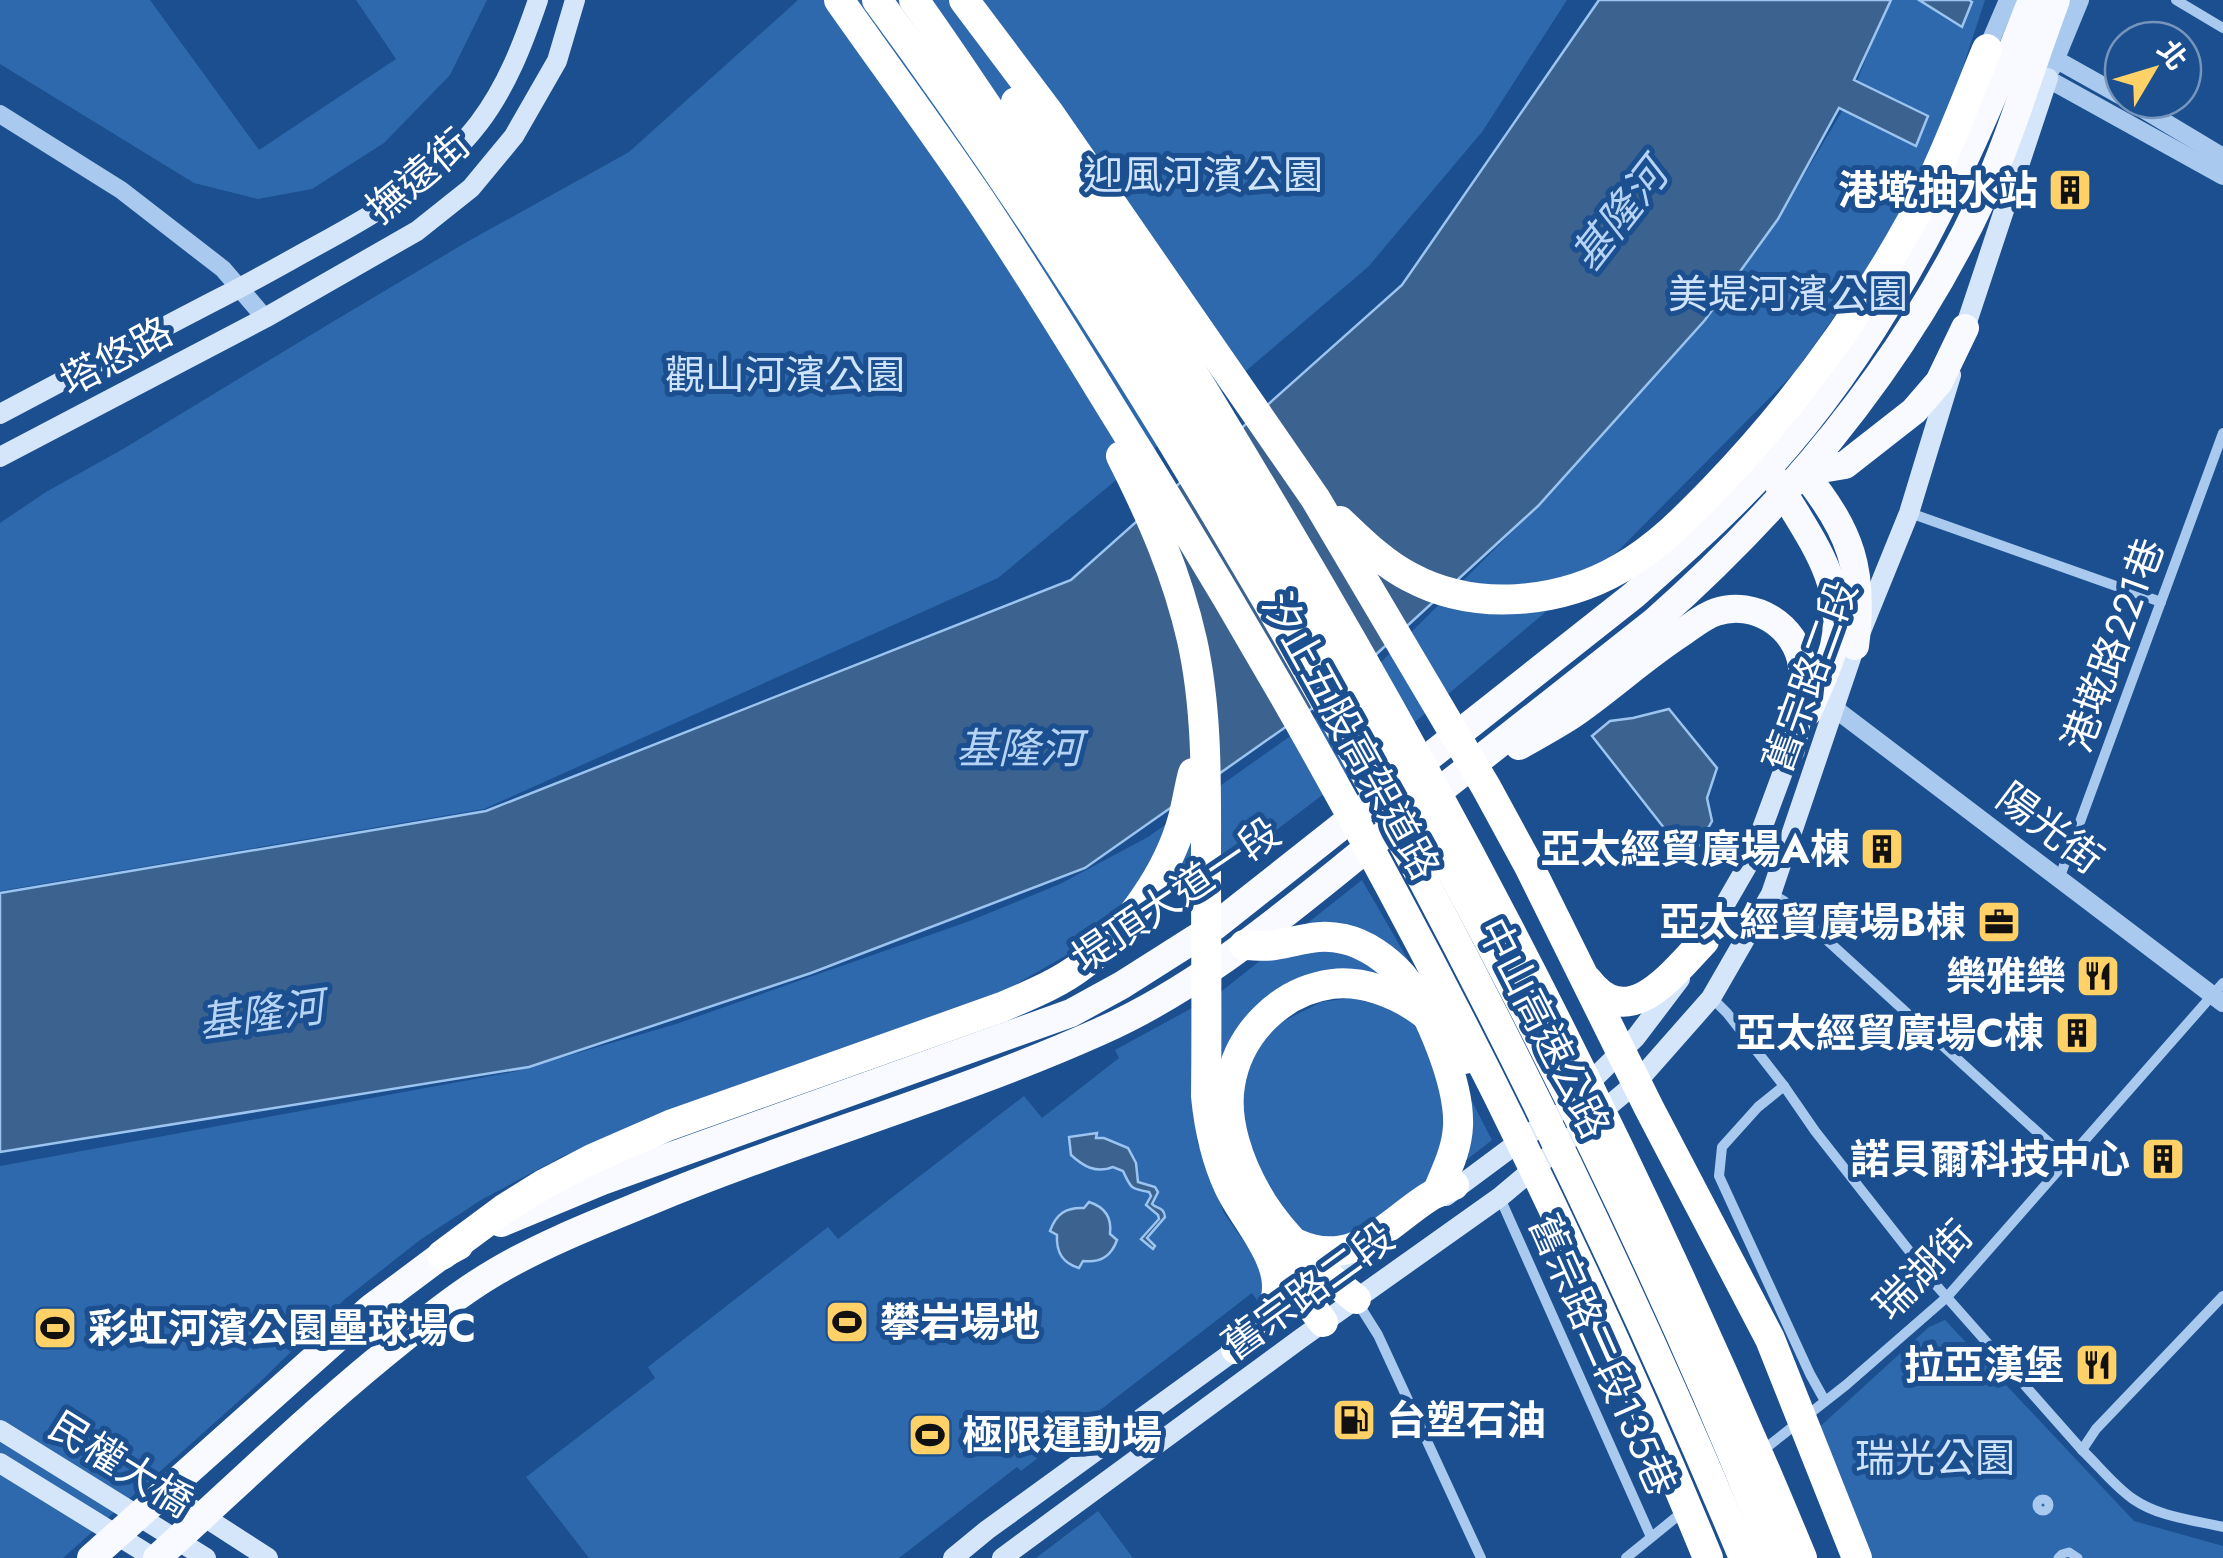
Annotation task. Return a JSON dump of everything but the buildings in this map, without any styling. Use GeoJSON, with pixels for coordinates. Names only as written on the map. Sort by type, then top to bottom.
{"type":"FeatureCollection","features":[{"type":"Feature","properties":{"kind":"highway","name":"汐止五股高架道路"},"geometry":{"type":"LineString","coordinates":[[838,0],[1037,288],[1206,559],[1324,764],[1520,1140],[1622,1356],[1708,1558]]}},
{"type":"Feature","properties":{"kind":"highway","name":"中山高速公路"},"geometry":{"type":"LineString","coordinates":[[877,0],[1026,212],[1163,424],[1391,818],[1488,1001],[1622,1277],[1744,1558]]}},
{"type":"Feature","properties":{"kind":"highway","name":"中山高速公路"},"geometry":{"type":"LineString","coordinates":[[914,0],[1073,232],[1182,403],[1429,826],[1638,1245],[1775,1558]]}},
{"type":"Feature","properties":{"kind":"highway","name":"汐止五股高架道路"},"geometry":{"type":"LineString","coordinates":[[944,0],[1132,275],[1400,724],[1507,922],[1624,1158],[1691,1299],[1802,1558]]}},
{"type":"Feature","properties":{"kind":"highway"},"geometry":{"type":"LineString","coordinates":[[964,0],[1049,113],[1316,498],[1423,679],[1529,866],[1770,1340],[1857,1558]]}},
{"type":"Feature","properties":{"kind":"highway"},"geometry":{"type":"LineString","coordinates":[[2023,54],[2032,0]]}},
{"type":"Feature","properties":{"kind":"highway"},"geometry":{"type":"LineString","coordinates":[[1316,498],[1382,558],[1410,577],[1465,596],[1506,600],[1542,596],[1588,584],[1646,552],[1681,522],[1770,427],[1829,352],[1910,223],[1946,150],[2023,54],[2056,0]]}},
{"type":"Feature","properties":{"kind":"highway","name":"堤頂大道一段"},"geometry":{"type":"LineString","coordinates":[[91,1558],[371,1308],[442,1256],[514,1216],[602,1180],[1071,1013],[1122,986],[1215,926],[1634,595],[1693,543],[1768,467],[1862,348],[1926,238],[2023,54]]}},
{"type":"Feature","properties":{"kind":"highway","name":"堤頂大道一段"},"geometry":{"type":"LineString","coordinates":[[155,1558],[348,1384],[430,1317],[497,1271],[568,1235],[709,1177],[1018,1067],[1105,1030],[1167,996],[1244,945],[1655,621],[1722,560],[1784,495],[1875,381],[1935,288],[1976,212],[2009,137],[2023,54]]}},
{"type":"Feature","properties":{"kind":"highway"},"geometry":{"type":"LineString","coordinates":[[974,192],[1119,452],[1156,525],[1182,601],[1201,695],[1209,1124],[1230,1188],[1256,1232],[1314,1310]]}},
{"type":"Feature","properties":{"kind":"highway"},"geometry":{"type":"LineString","coordinates":[[1855,646],[1858,592],[1847,540],[1829,504],[1803,472],[1845,465],[1914,412],[1939,382],[1965,328]]}},
{"type":"Feature","properties":{"kind":"highway"},"geometry":{"type":"LineString","coordinates":[[1768,467],[1831,578],[1837,603],[1835,641],[1828,665],[1791,750]]}},
{"type":"Feature","properties":{"kind":"highway"},"geometry":{"type":"LineString","coordinates":[[1428,800],[1572,715],[1704,618],[1729,609],[1760,613],[1776,622],[1798,650],[1802,682],[1791,750]]}},
{"type":"Feature","properties":{"kind":"highway"},"geometry":{"type":"LineString","coordinates":[[442,1256],[504,1209],[592,1158],[670,1125],[1002,1008],[1046,988],[1084,964],[1139,906],[1165,864],[1183,822],[1201,695]]}},
{"type":"Feature","properties":{"kind":"highway"},"geometry":{"type":"LineString","coordinates":[[1244,945],[1273,946],[1309,936],[1348,940],[1376,953],[1403,977],[1415,994],[1454,1089],[1458,1114],[1451,1188],[1364,1242],[1328,1252],[1297,1244]]}},
{"type":"Feature","properties":{"kind":"highway"},"geometry":{"type":"LineString","coordinates":[[1580,970],[1604,997],[1624,1004],[1649,993],[1704,942]]}},
{"type":"Feature","properties":{"kind":"highway"},"geometry":{"type":"LineString","coordinates":[[1356,1299],[1274,1220],[1244,1169],[1229,1101],[1233,1069],[1257,1024],[1278,1006],[1332,984],[1384,991],[1419,1009],[1449,1036],[1520,1140]]}},
{"type":"Feature","properties":{"kind":"highway"},"geometry":{"type":"LineString","coordinates":[[1236,1349],[1271,1312],[1275,1301],[1276,1276],[1256,1232]]}},
{"type":"Feature","properties":{"kind":"main road","name":"撫遠街"},"geometry":{"type":"LineString","coordinates":[[240,288],[378,212],[447,159],[501,90],[520,52],[538,0]]}},
{"type":"Feature","properties":{"kind":"main road","name":"撫遠街"},"geometry":{"type":"LineString","coordinates":[[265,318],[417,231],[472,188],[514,136],[557,62],[576,0]]}},
{"type":"Feature","properties":{"kind":"main road","name":"舊宗路二段"},"geometry":{"type":"LineString","coordinates":[[967,1554],[1236,1349],[1314,1310],[1356,1299],[1500,1197],[1637,1082],[1711,998],[1771,894],[1855,646],[1909,513],[1965,328],[2023,54]]}},
{"type":"Feature","properties":{"kind":"main road","name":"塔悠路"},"geometry":{"type":"LineString","coordinates":[[0,414],[240,288]]}},
{"type":"Feature","properties":{"kind":"main road","name":"塔悠路"},"geometry":{"type":"LineString","coordinates":[[0,457],[265,318]]}},
{"type":"Feature","properties":{"kind":"main road","name":"舊宗路二段"},"geometry":{"type":"LineString","coordinates":[[1002,1558],[1314,1310],[1332,1280],[1451,1188],[1553,1117],[1622,1052],[1660,1008],[1704,942],[1750,861],[1791,750]]}},
{"type":"Feature","properties":{"kind":"main road","name":"民權大橋"},"geometry":{"type":"LineString","coordinates":[[0,1430],[206,1558]]}},
{"type":"Feature","properties":{"kind":"main road","name":"民權大橋"},"geometry":{"type":"LineString","coordinates":[[0,1462],[155,1558]]}},
{"type":"Feature","properties":{"kind":"main road"},"geometry":{"type":"LineString","coordinates":[[166,1492],[268,1558]]}},
{"type":"Feature","properties":{"kind":"street"},"geometry":{"type":"LineString","coordinates":[[2008,0],[2023,54],[2223,176]]}},
{"type":"Feature","properties":{"kind":"street"},"geometry":{"type":"LineString","coordinates":[[2023,54],[2080,0]]}},
{"type":"Feature","properties":{"kind":"street"},"geometry":{"type":"LineString","coordinates":[[2176,0],[2223,28]]}},
{"type":"Feature","properties":{"kind":"street"},"geometry":{"type":"LineString","coordinates":[[2023,54],[2103,88]]}},
{"type":"Feature","properties":{"kind":"street"},"geometry":{"type":"LineString","coordinates":[[0,114],[122,190],[223,270],[265,318]]}},
{"type":"Feature","properties":{"kind":"street"},"geometry":{"type":"LineString","coordinates":[[2163,120],[2223,156]]}},
{"type":"Feature","properties":{"kind":"street","name":"港墘路221巷"},"geometry":{"type":"LineString","coordinates":[[2059,879],[2219,456],[2223,433]]}},
{"type":"Feature","properties":{"kind":"street"},"geometry":{"type":"LineString","coordinates":[[1909,513],[2161,602]]}},
{"type":"Feature","properties":{"kind":"street","name":"陽光街"},"geometry":{"type":"LineString","coordinates":[[1834,708],[2059,879],[2219,994]]}},
{"type":"Feature","properties":{"kind":"street"},"geometry":{"type":"LineString","coordinates":[[1771,894],[1784,900],[2066,1159]]}},
{"type":"Feature","properties":{"kind":"street","name":"瑞湖街"},"geometry":{"type":"LineString","coordinates":[[1709,1492],[1825,1402],[1947,1297],[2066,1159],[2219,994]]}},
{"type":"Feature","properties":{"kind":"street"},"geometry":{"type":"LineString","coordinates":[[1711,998],[1727,1013],[1947,1297],[2108,1478],[2135,1500],[2166,1514],[2223,1527]]}},
{"type":"Feature","properties":{"kind":"street"},"geometry":{"type":"LineString","coordinates":[[1784,1086],[1758,1107],[1722,1147],[1719,1176],[1825,1402]]}},
{"type":"Feature","properties":{"kind":"street","name":"舊宗路二段135巷"},"geometry":{"type":"LineString","coordinates":[[1500,1197],[1651,1537]]}},
{"type":"Feature","properties":{"kind":"street"},"geometry":{"type":"LineString","coordinates":[[2082,1450],[2223,1296]]}},
{"type":"Feature","properties":{"kind":"street"},"geometry":{"type":"LineString","coordinates":[[1356,1299],[1378,1335],[1481,1558]]}},
{"type":"Feature","properties":{"kind":"street"},"geometry":{"type":"LineString","coordinates":[[1626,1558],[1694,1503]]}},
{"type":"Feature","properties":{"kind":"street"},"geometry":{"type":"LineString","coordinates":[[2058,1558],[2069,1552],[2078,1558]]}},
{"type":"Feature","properties":{"kind":"green space"},"geometry":{"type":"Polygon","coordinates":[[[0,0],[150,0],[259,150],[396,59],[356,0],[487,0],[450,75],[384,143],[312,189],[258,199],[194,183],[0,64],[0,0]]]}},
{"type":"Feature","properties":{"kind":"green space","name":"觀山河濱公園"},"geometry":{"type":"Polygon","coordinates":[[[798,0],[1567,0],[1482,132],[1368,267],[998,578],[484,809],[0,891],[0,523],[465,243],[629,152],[798,0]]]}},
{"type":"Feature","properties":{"kind":"green space","name":"美堤河濱公園"},"geometry":{"type":"Polygon","coordinates":[[[1889,0],[1985,0],[1917,184],[1871,264],[1796,371],[1618,551],[1383,749],[1275,831],[968,1012],[563,1156],[481,1200],[420,1240],[345,1299],[259,1383],[63,1558],[0,1558],[0,1166],[513,1072],[676,1024],[967,922],[1060,884],[1148,837],[1348,695],[1538,506],[1705,320],[1778,219],[1851,96],[1889,0]]]}},
{"type":"Feature","properties":{"kind":"green space"},"geometry":{"type":"Polygon","coordinates":[[[1362,880],[1445,1024],[1378,991],[1300,993],[1224,1084],[1213,998],[1362,880]]]}},
{"type":"Feature","properties":{"kind":"green space"},"geometry":{"type":"Polygon","coordinates":[[[1351,998],[1392,1010],[1429,1037],[1454,1069],[1492,1140],[1372,1234],[1296,1244],[1236,1127],[1250,1054],[1274,1026],[1321,1002],[1351,998]]]}},
{"type":"Feature","properties":{"kind":"green space"},"geometry":{"type":"Polygon","coordinates":[[[1192,1008],[1197,1141],[1224,1213],[1268,1276],[1260,1304],[1252,1293],[1021,1471],[1017,1467],[899,1558],[589,1558],[526,1477],[655,1378],[648,1367],[828,1227],[838,1239],[1024,1096],[1042,1118],[1119,1058],[1115,1050],[1192,1008]]]}},
{"type":"Feature","properties":{"kind":"green space","name":"瑞光公園"},"geometry":{"type":"Polygon","coordinates":[[[1945,1320],[2134,1521],[2223,1546],[2223,1558],[1865,1558],[1814,1432],[1929,1327],[1945,1320]]]}},
{"type":"Feature","properties":{"kind":"green space"},"geometry":{"type":"Polygon","coordinates":[[[1098,1511],[1133,1558],[1036,1558],[1098,1511]]]}},
{"type":"Feature","properties":{"kind":"water","name":"基隆河"},"geometry":{"type":"Polygon","coordinates":[[[1599,0],[1891,0],[1854,80],[1928,116],[1916,146],[1839,108],[1778,219],[1705,320],[1538,506],[1334,693],[1085,868],[811,973],[529,1067],[0,1152],[0,893],[486,811],[1071,580],[1402,285],[1599,0]]]}},
{"type":"Feature","properties":{"kind":"water"},"geometry":{"type":"Polygon","coordinates":[[[1919,0],[1969,0],[1972,2],[1962,27],[1919,0]]]}},
{"type":"Feature","properties":{"kind":"water"},"geometry":{"type":"Polygon","coordinates":[[[1669,709],[1717,768],[1707,798],[1712,821],[1690,861],[1592,736],[1610,721],[1669,709]]]}},
{"type":"Feature","properties":{"kind":"water"},"geometry":{"type":"Polygon","coordinates":[[[1097,1133],[1096,1138],[1128,1148],[1136,1163],[1138,1182],[1155,1187],[1158,1192],[1152,1204],[1162,1209],[1165,1217],[1147,1238],[1155,1246],[1153,1249],[1141,1239],[1159,1219],[1146,1205],[1149,1192],[1132,1187],[1123,1171],[1113,1167],[1090,1168],[1071,1155],[1069,1137],[1097,1133]]]}},
{"type":"Feature","properties":{"kind":"water"},"geometry":{"type":"Polygon","coordinates":[[[1089,1202],[1106,1214],[1110,1234],[1117,1240],[1104,1258],[1083,1261],[1079,1268],[1061,1256],[1057,1235],[1050,1231],[1062,1213],[1084,1208],[1089,1202]]]}},
{"type":"Feature","properties":{"kind":"place","name":"港墘抽水站"},"geometry":{"type":"Point","coordinates":[2070,190]}},
{"type":"Feature","properties":{"kind":"place","name":"亞太經貿廣場A棟"},"geometry":{"type":"Point","coordinates":[1882,849]}},
{"type":"Feature","properties":{"kind":"place","name":"亞太經貿廣場B棟"},"geometry":{"type":"Point","coordinates":[1999,922]}},
{"type":"Feature","properties":{"kind":"place","name":"樂雅樂"},"geometry":{"type":"Point","coordinates":[2098,976]}},
{"type":"Feature","properties":{"kind":"place","name":"亞太經貿廣場C棟"},"geometry":{"type":"Point","coordinates":[2077,1033]}},
{"type":"Feature","properties":{"kind":"place","name":"諾貝爾科技中心"},"geometry":{"type":"Point","coordinates":[2163,1159]}},
{"type":"Feature","properties":{"kind":"place","name":"攀岩場地"},"geometry":{"type":"Point","coordinates":[847,1322]}},
{"type":"Feature","properties":{"kind":"place","name":"彩虹河濱公園壘球場C"},"geometry":{"type":"Point","coordinates":[55,1328]}},
{"type":"Feature","properties":{"kind":"place","name":"拉亞漢堡"},"geometry":{"type":"Point","coordinates":[2097,1365]}},
{"type":"Feature","properties":{"kind":"place","name":"台塑石油"},"geometry":{"type":"Point","coordinates":[1354,1420]}},
{"type":"Feature","properties":{"kind":"place","name":"極限運動場"},"geometry":{"type":"Point","coordinates":[930,1435]}},
{"type":"Feature","properties":{"kind":"park label","name":"迎風河濱公園"},"geometry":{"type":"Point","coordinates":[1203,175]}}]}
